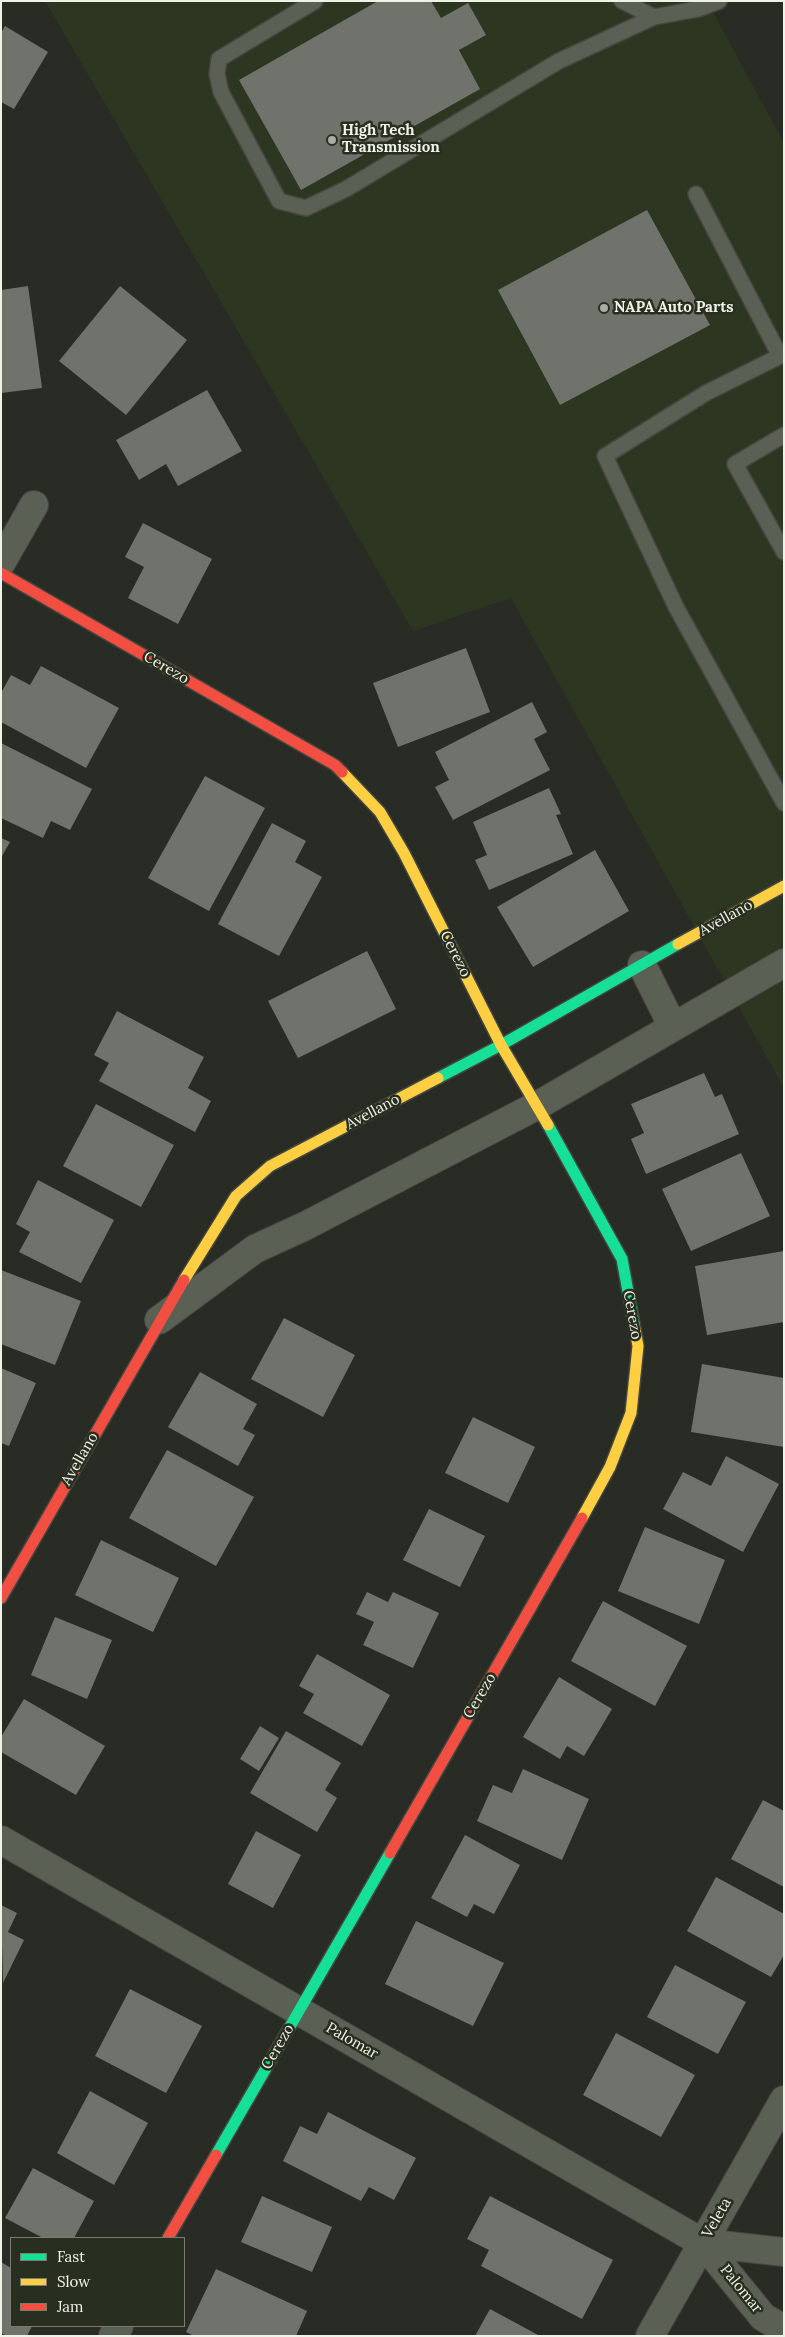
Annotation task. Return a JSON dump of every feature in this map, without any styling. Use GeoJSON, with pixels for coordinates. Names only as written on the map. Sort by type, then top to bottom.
{"type":"FeatureCollection","features":[{"type":"Feature","properties":{"kind":"street"},"geometry":{"type":"LineString","coordinates":[[1,563],[34,505]]}},
{"type":"Feature","properties":{"kind":"street","name":"Cerezo"},"geometry":{"type":"LineString","coordinates":[[1,573],[335,765],[357,785],[380,812],[404,853],[502,1045],[622,1259],[638,1346],[631,1413],[610,1467],[569,1542],[169,2237]]}},
{"type":"Feature","properties":{"kind":"street","name":"Avellano"},"geometry":{"type":"LineString","coordinates":[[1,1598],[159,1321],[236,1196],[270,1166],[502,1045],[784,886]]}},
{"type":"Feature","properties":{"kind":"street","name":"Avellano"},"geometry":{"type":"LineString","coordinates":[[159,1321],[255,1249],[305,1226],[537,1105],[784,963]]}},
{"type":"Feature","properties":{"kind":"street"},"geometry":{"type":"LineString","coordinates":[[642,965],[674,1027]]}},
{"type":"Feature","properties":{"kind":"street","name":"Palomar"},"geometry":{"type":"LineString","coordinates":[[1,1840],[703,2243],[763,2317],[784,2329]]}},
{"type":"Feature","properties":{"kind":"street","name":"Veleta"},"geometry":{"type":"LineString","coordinates":[[650,2336],[784,2100]]}},
{"type":"Feature","properties":{"kind":"street","name":"Palomar"},"geometry":{"type":"LineString","coordinates":[[703,2243],[784,2252]]}},
{"type":"Feature","properties":{"kind":"lane"},"geometry":{"type":"LineString","coordinates":[[315,1],[219,59],[217,74],[221,92],[279,201],[306,208],[346,189],[559,61],[654,17],[698,9],[719,1]]}},
{"type":"Feature","properties":{"kind":"lane"},"geometry":{"type":"LineString","coordinates":[[622,1],[654,17]]}},
{"type":"Feature","properties":{"kind":"lane"},"geometry":{"type":"LineString","coordinates":[[696,194],[782,355],[706,394],[605,456],[676,607],[784,804]]}},
{"type":"Feature","properties":{"kind":"lane"},"geometry":{"type":"LineString","coordinates":[[784,435],[735,464],[784,552]]}},
{"type":"Feature","properties":{"kind":"shaded area"},"geometry":{"type":"Polygon","coordinates":[[[45,1],[707,1],[784,143],[784,1088],[511,598],[413,631],[45,1]]]}},
{"type":"Feature","properties":{"kind":"building","name":"High Tech Transmission"},"geometry":{"type":"Polygon","coordinates":[[[378,1],[431,1],[441,18],[468,3],[486,35],[459,50],[480,89],[301,190],[239,80],[378,1]]]}},
{"type":"Feature","properties":{"kind":"building"},"geometry":{"type":"Polygon","coordinates":[[[5,26],[48,52],[14,109],[1,102],[1,33],[5,26]]]}},
{"type":"Feature","properties":{"kind":"building","name":"NAPA Auto Parts"},"geometry":{"type":"Polygon","coordinates":[[[647,210],[710,325],[560,405],[498,290],[647,210]]]}},
{"type":"Feature","properties":{"kind":"building"},"geometry":{"type":"Polygon","coordinates":[[[28,286],[42,388],[1,393],[1,290],[28,286]]]}},
{"type":"Feature","properties":{"kind":"building"},"geometry":{"type":"Polygon","coordinates":[[[120,286],[187,340],[126,415],[59,361],[120,286]]]}},
{"type":"Feature","properties":{"kind":"building"},"geometry":{"type":"Polygon","coordinates":[[[207,390],[242,451],[178,486],[166,464],[139,480],[116,440],[207,390]]]}},
{"type":"Feature","properties":{"kind":"building"},"geometry":{"type":"Polygon","coordinates":[[[143,523],[212,559],[178,624],[128,598],[144,567],[125,557],[143,523]]]}},
{"type":"Feature","properties":{"kind":"building"},"geometry":{"type":"Polygon","coordinates":[[[466,648],[490,712],[398,747],[373,683],[466,648]]]}},
{"type":"Feature","properties":{"kind":"building"},"geometry":{"type":"Polygon","coordinates":[[[41,666],[119,708],[86,768],[1,722],[1,693],[11,675],[30,685],[41,666]]]}},
{"type":"Feature","properties":{"kind":"building"},"geometry":{"type":"Polygon","coordinates":[[[532,702],[547,732],[534,739],[550,770],[453,820],[435,787],[449,780],[435,752],[532,702]]]}},
{"type":"Feature","properties":{"kind":"building"},"geometry":{"type":"Polygon","coordinates":[[[1,743],[92,789],[70,830],[51,821],[43,838],[1,818],[1,743]]]}},
{"type":"Feature","properties":{"kind":"building"},"geometry":{"type":"Polygon","coordinates":[[[205,776],[265,808],[209,911],[148,878],[205,776]]]}},
{"type":"Feature","properties":{"kind":"building"},"geometry":{"type":"Polygon","coordinates":[[[549,788],[561,814],[556,815],[573,854],[489,890],[475,860],[487,855],[473,822],[549,788]]]}},
{"type":"Feature","properties":{"kind":"building"},"geometry":{"type":"Polygon","coordinates":[[[272,823],[306,841],[295,862],[322,877],[279,956],[218,924],[272,823]]]}},
{"type":"Feature","properties":{"kind":"building"},"geometry":{"type":"Polygon","coordinates":[[[1,838],[10,842],[1,858],[1,838]]]}},
{"type":"Feature","properties":{"kind":"building"},"geometry":{"type":"Polygon","coordinates":[[[595,850],[629,911],[533,967],[497,907],[595,850]]]}},
{"type":"Feature","properties":{"kind":"building"},"geometry":{"type":"Polygon","coordinates":[[[367,951],[396,1009],[298,1058],[268,1001],[367,951]]]}},
{"type":"Feature","properties":{"kind":"building"},"geometry":{"type":"Polygon","coordinates":[[[117,1011],[204,1057],[188,1088],[211,1101],[195,1132],[99,1081],[109,1063],[94,1055],[117,1011]]]}},
{"type":"Feature","properties":{"kind":"building"},"geometry":{"type":"Polygon","coordinates":[[[704,1073],[715,1097],[722,1094],[739,1134],[646,1174],[631,1139],[644,1133],[631,1104],[704,1073]]]}},
{"type":"Feature","properties":{"kind":"building"},"geometry":{"type":"Polygon","coordinates":[[[96,1104],[174,1145],[141,1207],[63,1166],[96,1104]]]}},
{"type":"Feature","properties":{"kind":"building"},"geometry":{"type":"Polygon","coordinates":[[[741,1153],[770,1216],[691,1251],[662,1189],[741,1153]]]}},
{"type":"Feature","properties":{"kind":"building"},"geometry":{"type":"Polygon","coordinates":[[[38,1180],[114,1220],[81,1283],[19,1252],[30,1232],[16,1224],[38,1180]]]}},
{"type":"Feature","properties":{"kind":"building"},"geometry":{"type":"Polygon","coordinates":[[[784,1251],[784,1322],[707,1335],[695,1266],[784,1251]]]}},
{"type":"Feature","properties":{"kind":"building"},"geometry":{"type":"Polygon","coordinates":[[[1,1270],[81,1301],[55,1365],[1,1344],[1,1270]]]}},
{"type":"Feature","properties":{"kind":"building"},"geometry":{"type":"Polygon","coordinates":[[[284,1318],[355,1355],[323,1417],[251,1379],[284,1318]]]}},
{"type":"Feature","properties":{"kind":"building"},"geometry":{"type":"Polygon","coordinates":[[[702,1364],[784,1378],[784,1447],[691,1432],[702,1364]]]}},
{"type":"Feature","properties":{"kind":"building"},"geometry":{"type":"Polygon","coordinates":[[[1,1368],[36,1383],[9,1446],[1,1443],[1,1368]]]}},
{"type":"Feature","properties":{"kind":"building"},"geometry":{"type":"Polygon","coordinates":[[[200,1372],[257,1404],[243,1429],[255,1435],[238,1466],[168,1427],[200,1372]]]}},
{"type":"Feature","properties":{"kind":"building"},"geometry":{"type":"Polygon","coordinates":[[[473,1417],[535,1447],[508,1503],[445,1473],[473,1417]]]}},
{"type":"Feature","properties":{"kind":"building"},"geometry":{"type":"Polygon","coordinates":[[[167,1450],[254,1497],[216,1566],[129,1518],[167,1450]]]}},
{"type":"Feature","properties":{"kind":"building"},"geometry":{"type":"Polygon","coordinates":[[[726,1456],[779,1484],[743,1552],[663,1509],[683,1472],[711,1486],[726,1456]]]}},
{"type":"Feature","properties":{"kind":"building"},"geometry":{"type":"Polygon","coordinates":[[[429,1509],[485,1536],[460,1587],[403,1560],[429,1509]]]}},
{"type":"Feature","properties":{"kind":"building"},"geometry":{"type":"Polygon","coordinates":[[[645,1527],[725,1560],[699,1624],[618,1591],[645,1527]]]}},
{"type":"Feature","properties":{"kind":"building"},"geometry":{"type":"Polygon","coordinates":[[[101,1540],[179,1578],[153,1632],[75,1595],[101,1540]]]}},
{"type":"Feature","properties":{"kind":"building"},"geometry":{"type":"Polygon","coordinates":[[[367,1592],[388,1602],[393,1592],[439,1613],[413,1668],[363,1645],[374,1622],[356,1614],[367,1592]]]}},
{"type":"Feature","properties":{"kind":"building"},"geometry":{"type":"Polygon","coordinates":[[[603,1601],[687,1646],[655,1706],[571,1661],[603,1601]]]}},
{"type":"Feature","properties":{"kind":"building"},"geometry":{"type":"Polygon","coordinates":[[[55,1617],[112,1640],[87,1699],[31,1675],[55,1617]]]}},
{"type":"Feature","properties":{"kind":"building"},"geometry":{"type":"Polygon","coordinates":[[[317,1654],[390,1695],[362,1746],[303,1713],[314,1694],[299,1686],[317,1654]]]}},
{"type":"Feature","properties":{"kind":"building"},"geometry":{"type":"Polygon","coordinates":[[[559,1677],[612,1709],[584,1756],[567,1746],[560,1759],[523,1737],[559,1677]]]}},
{"type":"Feature","properties":{"kind":"building"},"geometry":{"type":"Polygon","coordinates":[[[24,1699],[105,1746],[76,1795],[1,1752],[1,1737],[24,1699]]]}},
{"type":"Feature","properties":{"kind":"building"},"geometry":{"type":"Polygon","coordinates":[[[260,1726],[279,1738],[259,1771],[240,1759],[260,1726]]]}},
{"type":"Feature","properties":{"kind":"building"},"geometry":{"type":"Polygon","coordinates":[[[286,1731],[341,1763],[325,1790],[337,1798],[317,1832],[250,1793],[286,1731]]]}},
{"type":"Feature","properties":{"kind":"building"},"geometry":{"type":"Polygon","coordinates":[[[523,1769],[589,1799],[562,1860],[477,1821],[493,1785],[512,1793],[523,1769]]]}},
{"type":"Feature","properties":{"kind":"building"},"geometry":{"type":"Polygon","coordinates":[[[763,1800],[784,1811],[784,1887],[731,1859],[763,1800]]]}},
{"type":"Feature","properties":{"kind":"building"},"geometry":{"type":"Polygon","coordinates":[[[256,1831],[301,1855],[273,1908],[228,1884],[256,1831]]]}},
{"type":"Feature","properties":{"kind":"building"},"geometry":{"type":"Polygon","coordinates":[[[465,1835],[520,1865],[494,1914],[474,1904],[467,1917],[431,1898],[465,1835]]]}},
{"type":"Feature","properties":{"kind":"building"},"geometry":{"type":"Polygon","coordinates":[[[716,1877],[784,1914],[784,1955],[771,1977],[687,1931],[716,1877]]]}},
{"type":"Feature","properties":{"kind":"building"},"geometry":{"type":"Polygon","coordinates":[[[1,1905],[17,1913],[8,1932],[24,1940],[3,1983],[1,1905]]]}},
{"type":"Feature","properties":{"kind":"building"},"geometry":{"type":"Polygon","coordinates":[[[416,1921],[504,1963],[473,2026],[385,1984],[416,1921]]]}},
{"type":"Feature","properties":{"kind":"building"},"geometry":{"type":"Polygon","coordinates":[[[675,1965],[746,2002],[718,2054],[647,2017],[675,1965]]]}},
{"type":"Feature","properties":{"kind":"building"},"geometry":{"type":"Polygon","coordinates":[[[130,1989],[202,2026],[166,2093],[95,2056],[130,1989]]]}},
{"type":"Feature","properties":{"kind":"building"},"geometry":{"type":"Polygon","coordinates":[[[616,2033],[695,2075],[661,2137],[583,2095],[616,2033]]]}},
{"type":"Feature","properties":{"kind":"building"},"geometry":{"type":"Polygon","coordinates":[[[90,2091],[148,2123],[114,2185],[57,2153],[90,2091]]]}},
{"type":"Feature","properties":{"kind":"building"},"geometry":{"type":"Polygon","coordinates":[[[328,2112],[416,2158],[394,2200],[369,2187],[361,2201],[283,2161],[300,2126],[317,2134],[328,2112]]]}},
{"type":"Feature","properties":{"kind":"building"},"geometry":{"type":"Polygon","coordinates":[[[33,2168],[94,2201],[75,2237],[41,2237],[5,2218],[33,2168]]]}},
{"type":"Feature","properties":{"kind":"building"},"geometry":{"type":"Polygon","coordinates":[[[262,2196],[332,2227],[312,2272],[241,2242],[262,2196]]]}},
{"type":"Feature","properties":{"kind":"building"},"geometry":{"type":"Polygon","coordinates":[[[490,2196],[613,2260],[582,2319],[481,2266],[489,2250],[467,2239],[490,2196]]]}},
{"type":"Feature","properties":{"kind":"building"},"geometry":{"type":"Polygon","coordinates":[[[1,2262],[10,2267],[10,2327],[32,2327],[27,2336],[7,2336],[1,2333],[1,2262]]]}},
{"type":"Feature","properties":{"kind":"building"},"geometry":{"type":"Polygon","coordinates":[[[216,2269],[307,2311],[296,2336],[194,2336],[186,2332],[216,2269]]]}},
{"type":"Feature","properties":{"kind":"building"},"geometry":{"type":"Polygon","coordinates":[[[490,2309],[540,2336],[475,2336],[490,2309]]]}},
{"type":"Feature","properties":{"kind":"traffic: fast"},"geometry":{"type":"LineString","coordinates":[[438,1078],[501,1045],[678,944]]}},
{"type":"Feature","properties":{"kind":"traffic: fast"},"geometry":{"type":"LineString","coordinates":[[548,1125],[622,1259],[634,1324]]}},
{"type":"Feature","properties":{"kind":"traffic: fast"},"geometry":{"type":"LineString","coordinates":[[216,2155],[390,1853]]}},
{"type":"Feature","properties":{"kind":"traffic: slow"},"geometry":{"type":"LineString","coordinates":[[342,772],[380,812],[404,853],[501,1045],[548,1125]]}},
{"type":"Feature","properties":{"kind":"traffic: slow"},"geometry":{"type":"LineString","coordinates":[[678,944],[784,886]]}},
{"type":"Feature","properties":{"kind":"traffic: slow"},"geometry":{"type":"LineString","coordinates":[[184,1280],[236,1196],[270,1166],[438,1078]]}},
{"type":"Feature","properties":{"kind":"traffic: slow"},"geometry":{"type":"LineString","coordinates":[[582,1518],[610,1467],[631,1413],[638,1346],[634,1324]]}},
{"type":"Feature","properties":{"kind":"traffic: jam"},"geometry":{"type":"LineString","coordinates":[[1,573],[335,765],[342,772]]}},
{"type":"Feature","properties":{"kind":"traffic: jam"},"geometry":{"type":"LineString","coordinates":[[1,1598],[184,1280]]}},
{"type":"Feature","properties":{"kind":"traffic: jam"},"geometry":{"type":"LineString","coordinates":[[390,1853],[582,1518]]}},
{"type":"Feature","properties":{"kind":"traffic: jam"},"geometry":{"type":"LineString","coordinates":[[169,2237],[216,2155]]}},
{"type":"Feature","properties":{"kind":"place","name":"High Tech Transmission"},"geometry":{"type":"Point","coordinates":[332,140]}},
{"type":"Feature","properties":{"kind":"place","name":"NAPA Auto Parts"},"geometry":{"type":"Point","coordinates":[604,308]}}]}
